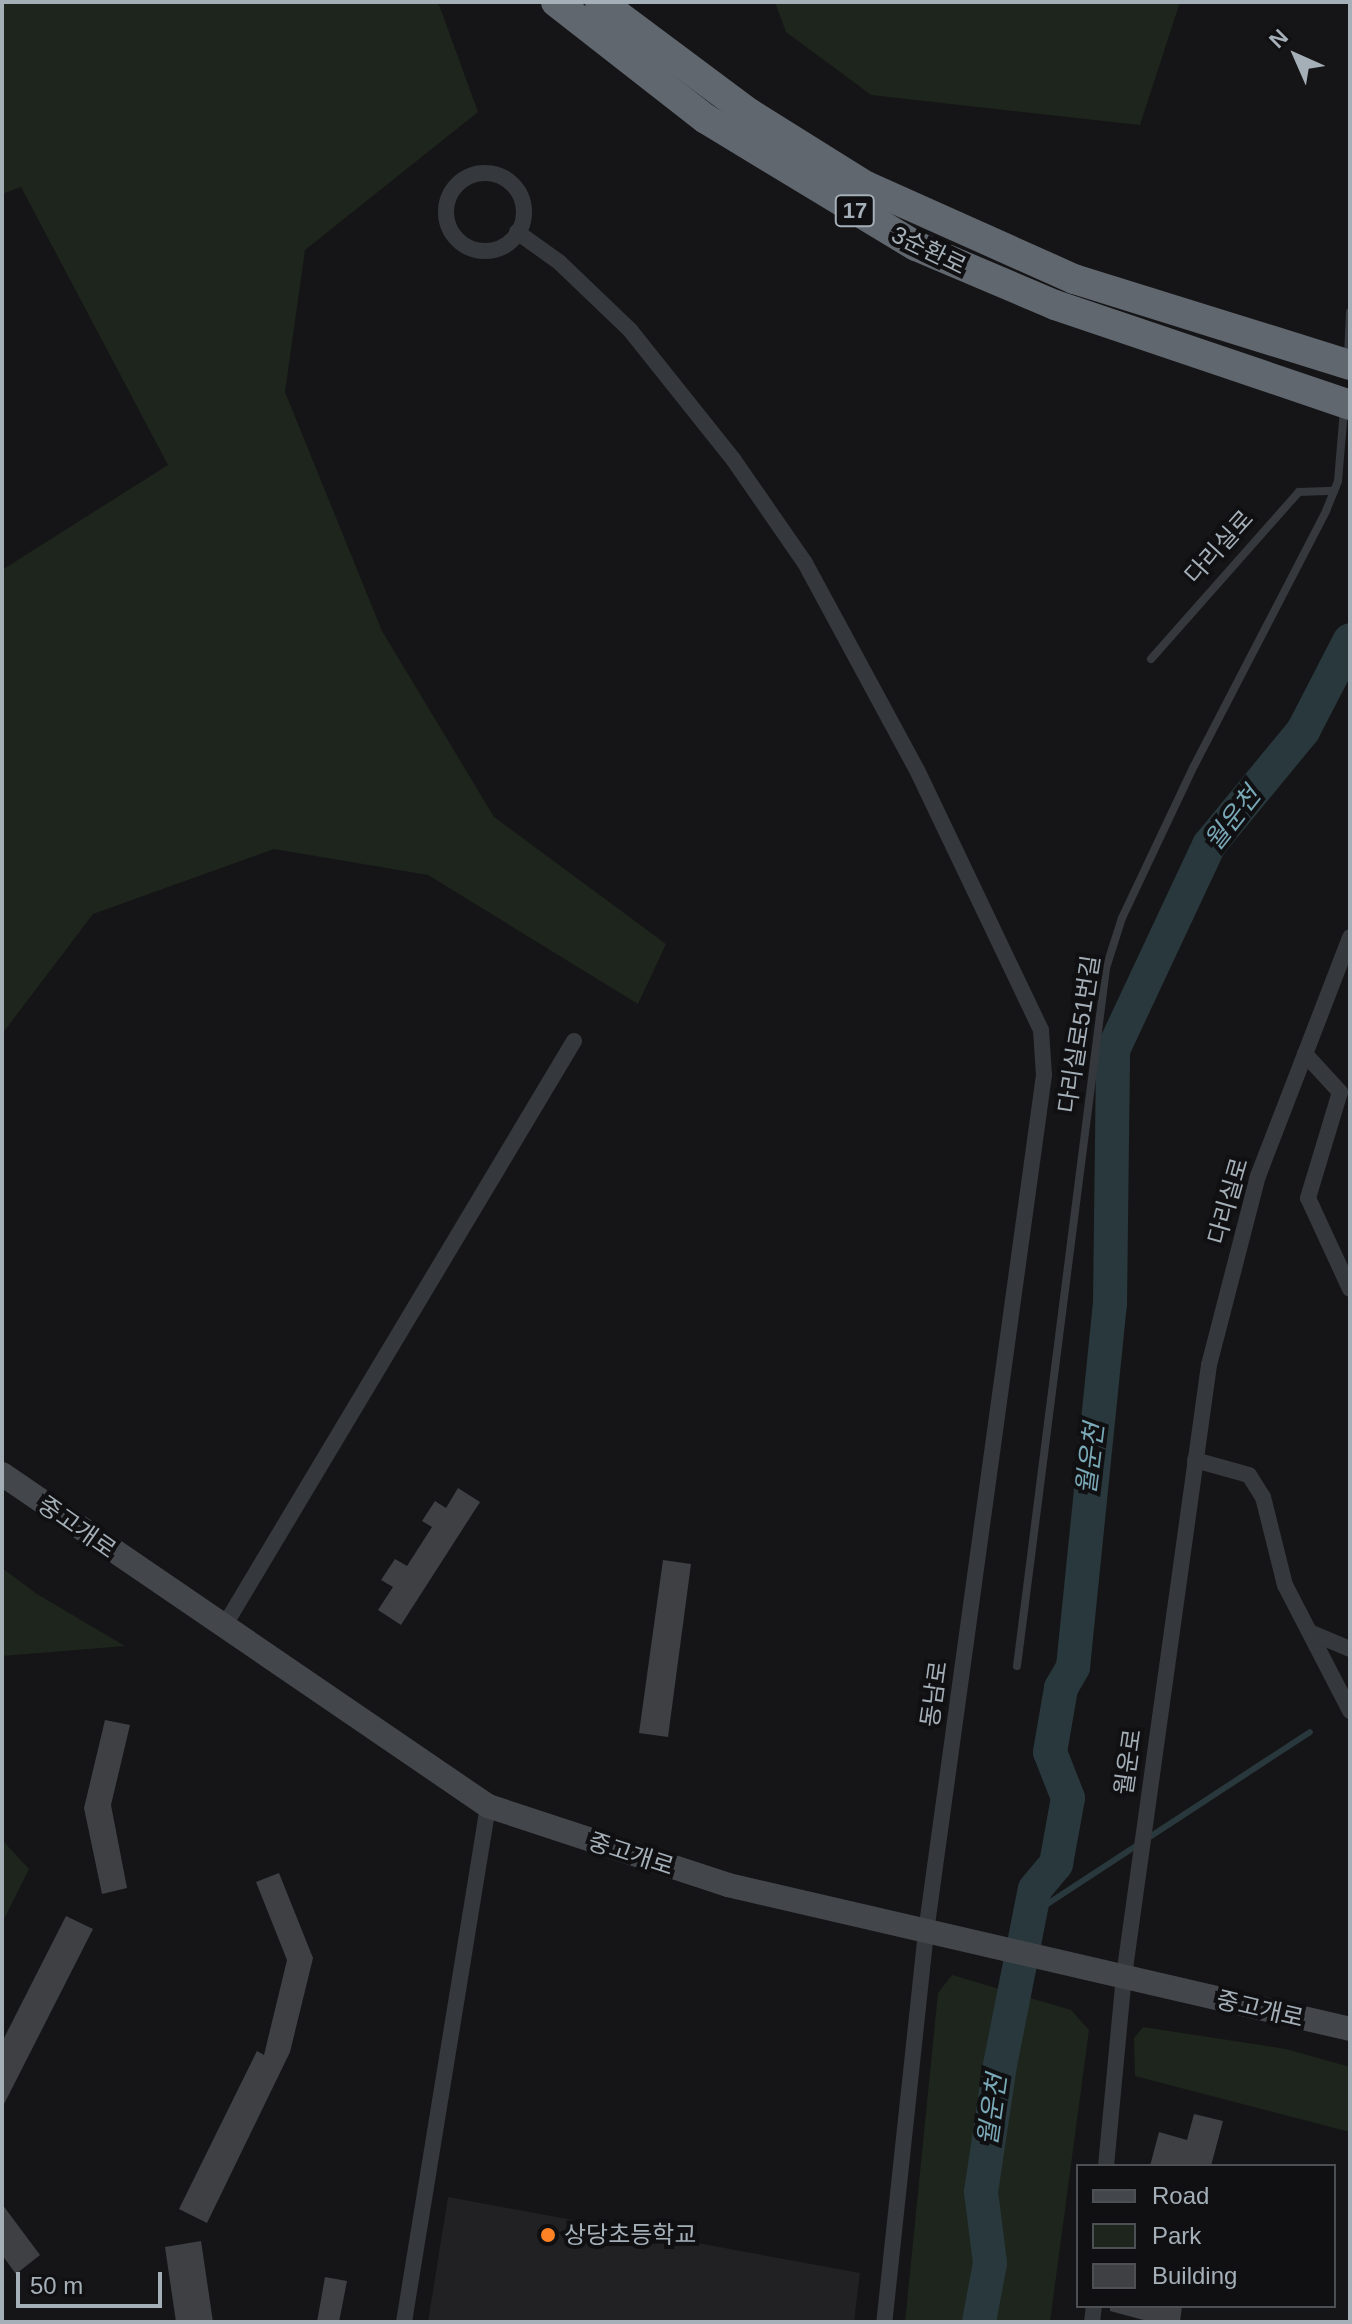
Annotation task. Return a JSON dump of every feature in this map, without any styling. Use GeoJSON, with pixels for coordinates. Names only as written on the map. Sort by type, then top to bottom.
{"type":"FeatureCollection","features":[{"type":"Feature","properties":{"kind":"highway","name":"3순환로"},"geometry":{"type":"LineString","coordinates":[[556,2],[706,119],[916,246],[1055,305],[1190,352],[1348,385]]}},
{"type":"Feature","properties":{"kind":"highway","name":"3순환로"},"geometry":{"type":"LineString","coordinates":[[600,2],[760,121],[866,186],[1074,279],[1196,317],[1348,385]]}},
{"type":"Feature","properties":{"kind":"street"},"geometry":{"type":"LineString","coordinates":[[483,173],[507,180],[522,201],[517,232],[490,251],[464,246],[445,214],[452,191],[483,173]]}},
{"type":"Feature","properties":{"kind":"street","name":"동남로"},"geometry":{"type":"LineString","coordinates":[[517,232],[559,262],[630,330],[733,459],[805,563],[917,770],[1041,1030],[1044,1075],[926,1932],[884,2322]]}},
{"type":"Feature","properties":{"kind":"street","name":"다리실로"},"geometry":{"type":"LineString","coordinates":[[1209,1365],[1258,1176],[1349,948]]}},
{"type":"Feature","properties":{"kind":"street"},"geometry":{"type":"LineString","coordinates":[[223,1628],[574,1041]]}},
{"type":"Feature","properties":{"kind":"street"},"geometry":{"type":"LineString","coordinates":[[1305,1054],[1340,1092],[1308,1198],[1350,1289]]}},
{"type":"Feature","properties":{"kind":"street","name":"월운로"},"geometry":{"type":"LineString","coordinates":[[1106,2164],[1135,1889],[1209,1365]]}},
{"type":"Feature","properties":{"kind":"street"},"geometry":{"type":"LineString","coordinates":[[1195,1460],[1249,1475],[1256,1486],[1285,1585],[1350,1711]]}},
{"type":"Feature","properties":{"kind":"street","name":"중고개로"},"geometry":{"type":"LineString","coordinates":[[2,1474],[223,1628],[488,1806],[728,1885],[1350,2029]]}},
{"type":"Feature","properties":{"kind":"street"},"geometry":{"type":"LineString","coordinates":[[1312,1633],[1350,1649]]}},
{"type":"Feature","properties":{"kind":"street"},"geometry":{"type":"LineString","coordinates":[[404,2322],[488,1806]]}},
{"type":"Feature","properties":{"kind":"lane","name":"다리실로51번길"},"geometry":{"type":"LineString","coordinates":[[1017,1666],[1106,968],[1122,918],[1194,766],[1334,491],[1348,385],[1350,312]]}},
{"type":"Feature","properties":{"kind":"lane","name":"다리실로"},"geometry":{"type":"LineString","coordinates":[[1151,659],[1299,492],[1334,491]]}},
{"type":"Feature","properties":{"kind":"shaded area","name":"상당초등학교"},"geometry":{"type":"Polygon","coordinates":[[[448,2197],[860,2273],[854,2322],[428,2322],[448,2197]]]}},
{"type":"Feature","properties":{"kind":"green space"},"geometry":{"type":"Polygon","coordinates":[[[2,2],[438,2],[478,112],[305,250],[285,392],[382,631],[494,817],[666,944],[638,1004],[428,875],[274,849],[93,914],[2,1034],[2,570],[168,465],[21,187],[2,194],[2,2]]]}},
{"type":"Feature","properties":{"kind":"green space"},"geometry":{"type":"Polygon","coordinates":[[[775,2],[1180,2],[1140,125],[871,95],[786,32],[775,2]]]}},
{"type":"Feature","properties":{"kind":"green space"},"geometry":{"type":"Polygon","coordinates":[[[2,1568],[37,1594],[125,1646],[2,1656],[2,1568]]]}},
{"type":"Feature","properties":{"kind":"green space"},"geometry":{"type":"Polygon","coordinates":[[[2,1840],[29,1869],[2,1923],[2,1840]]]}},
{"type":"Feature","properties":{"kind":"green space"},"geometry":{"type":"Polygon","coordinates":[[[952,1975],[1071,2010],[1089,2030],[1050,2322],[905,2322],[938,1993],[952,1975]]]}},
{"type":"Feature","properties":{"kind":"green space"},"geometry":{"type":"Polygon","coordinates":[[[1143,2027],[1286,2049],[1350,2067],[1350,2132],[1135,2076],[1134,2038],[1143,2027]]]}},
{"type":"Feature","properties":{"kind":"building"},"geometry":{"type":"Polygon","coordinates":[[[458,1488],[480,1502],[401,1625],[378,1610],[393,1587],[381,1580],[395,1559],[407,1566],[432,1527],[422,1521],[435,1501],[446,1508],[458,1488]]]}},
{"type":"Feature","properties":{"kind":"building"},"geometry":{"type":"Polygon","coordinates":[[[663,1560],[691,1564],[668,1737],[639,1733],[663,1560]]]}},
{"type":"Feature","properties":{"kind":"building"},"geometry":{"type":"Polygon","coordinates":[[[105,1720],[130,1725],[111,1805],[127,1888],[102,1894],[84,1808],[105,1720]]]}},
{"type":"Feature","properties":{"kind":"building"},"geometry":{"type":"Polygon","coordinates":[[[279,1873],[313,1958],[290,2052],[207,2223],[179,2209],[257,2051],[264,2055],[287,1960],[256,1882],[279,1873]]]}},
{"type":"Feature","properties":{"kind":"building"},"geometry":{"type":"Polygon","coordinates":[[[66,1916],[93,1929],[2,2108],[2,2042],[66,1916]]]}},
{"type":"Feature","properties":{"kind":"building"},"geometry":{"type":"Polygon","coordinates":[[[1194,2114],[1223,2121],[1212,2164],[1151,2164],[1159,2132],[1187,2140],[1194,2114]]]}},
{"type":"Feature","properties":{"kind":"building"},"geometry":{"type":"Polygon","coordinates":[[[2,2204],[40,2255],[16,2274],[2,2255],[2,2204]]]}},
{"type":"Feature","properties":{"kind":"building"},"geometry":{"type":"Polygon","coordinates":[[[201,2241],[213,2322],[176,2322],[165,2247],[201,2241]]]}},
{"type":"Feature","properties":{"kind":"building"},"geometry":{"type":"Polygon","coordinates":[[[325,2277],[347,2281],[339,2322],[317,2322],[325,2277]]]}},
{"type":"Feature","properties":{"kind":"building"},"geometry":{"type":"Polygon","coordinates":[[[1110,2308],[1182,2308],[1180,2322],[1151,2322],[1110,2311],[1110,2308]]]}},
{"type":"Feature","properties":{"kind":"waterway","name":"월운천"},"geometry":{"type":"LineString","coordinates":[[979,2322],[990,2263],[981,2192],[1000,2065],[1035,1889],[1056,1864],[1068,1798],[1050,1752],[1061,1688],[1073,1667],[1110,1304],[1113,1050],[1209,845],[1303,731],[1350,640]]}},
{"type":"Feature","properties":{"kind":"waterway"},"geometry":{"type":"LineString","coordinates":[[1032,1914],[1310,1732]]}},
{"type":"Feature","properties":{"kind":"place","name":"상당초등학교"},"geometry":{"type":"Point","coordinates":[548,2235]}}]}
